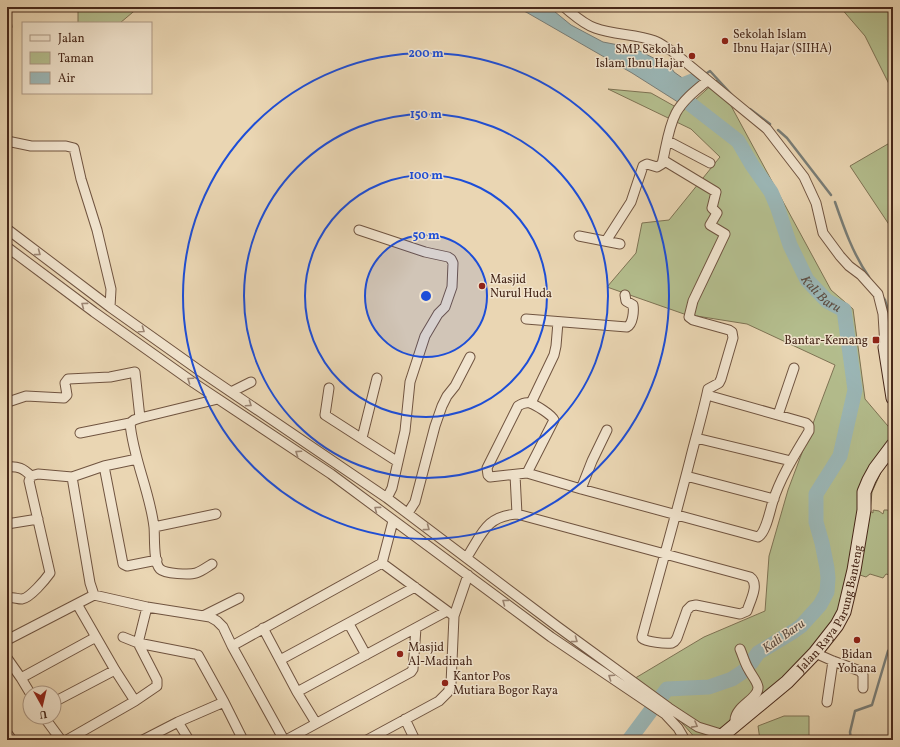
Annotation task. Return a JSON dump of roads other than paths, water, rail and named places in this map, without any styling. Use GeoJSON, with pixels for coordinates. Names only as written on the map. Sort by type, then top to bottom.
{"type":"FeatureCollection","features":[{"type":"Feature","properties":{"kind":"street"},"geometry":{"type":"LineString","coordinates":[[564,7],[593,28],[656,42],[672,51],[767,129],[804,177],[816,203],[823,233],[849,266],[865,278],[878,294],[889,347],[893,398]]}},
{"type":"Feature","properties":{"kind":"street"},"geometry":{"type":"LineString","coordinates":[[606,241],[629,205],[643,166],[647,164],[659,167],[661,165],[673,119],[677,111],[703,78]]}},
{"type":"Feature","properties":{"kind":"street"},"geometry":{"type":"LineString","coordinates":[[7,140],[31,146],[66,146],[74,148],[80,180],[97,230],[111,289],[110,307]]}},
{"type":"Feature","properties":{"kind":"street"},"geometry":{"type":"LineString","coordinates":[[668,141],[710,163]]}},
{"type":"Feature","properties":{"kind":"street"},"geometry":{"type":"LineString","coordinates":[[466,557],[483,531],[493,521],[501,516],[516,514],[665,553],[751,577],[755,585],[746,612],[740,614],[701,605],[694,605],[687,610],[675,641],[671,643],[644,640],[642,637],[665,553],[676,514],[708,389],[721,379],[732,344],[733,335],[729,330],[693,320],[688,316],[693,301],[725,234],[710,225],[717,213],[712,208],[716,192],[663,160]]}},
{"type":"Feature","properties":{"kind":"street"},"geometry":{"type":"LineString","coordinates":[[7,229],[110,307],[231,392],[387,498],[667,711],[724,738]]}},
{"type":"Feature","properties":{"kind":"street"},"geometry":{"type":"LineString","coordinates":[[359,230],[425,252],[448,257],[454,263],[452,287],[445,307],[438,314],[425,336],[410,382],[405,431],[392,488],[387,498]]}},
{"type":"Feature","properties":{"kind":"street"},"geometry":{"type":"LineString","coordinates":[[579,236],[620,244]]}},
{"type":"Feature","properties":{"kind":"street"},"geometry":{"type":"LineString","coordinates":[[7,247],[94,312],[218,399],[331,474],[392,521],[551,637],[646,696]]}},
{"type":"Feature","properties":{"kind":"street"},"geometry":{"type":"LineString","coordinates":[[526,319],[628,327],[634,309],[633,305],[626,301],[625,295]]}},
{"type":"Feature","properties":{"kind":"street"},"geometry":{"type":"LineString","coordinates":[[530,403],[554,355],[558,322]]}},
{"type":"Feature","properties":{"kind":"street"},"geometry":{"type":"LineString","coordinates":[[408,514],[415,502],[433,432],[442,406],[447,396],[455,386],[470,357]]}},
{"type":"Feature","properties":{"kind":"street"},"geometry":{"type":"LineString","coordinates":[[778,415],[794,368]]}},
{"type":"Feature","properties":{"kind":"street"},"geometry":{"type":"LineString","coordinates":[[8,402],[26,396],[64,398],[67,395],[65,383],[67,380],[78,378],[110,377],[134,372],[140,418]]}},
{"type":"Feature","properties":{"kind":"street"},"geometry":{"type":"LineString","coordinates":[[362,438],[377,378]]}},
{"type":"Feature","properties":{"kind":"street"},"geometry":{"type":"LineString","coordinates":[[231,392],[251,382]]}},
{"type":"Feature","properties":{"kind":"street"},"geometry":{"type":"LineString","coordinates":[[329,388],[325,415],[398,462]]}},
{"type":"Feature","properties":{"kind":"street"},"geometry":{"type":"LineString","coordinates":[[527,474],[554,420],[552,416],[530,403],[524,403],[518,406],[487,470],[488,475],[491,477],[527,474],[758,537],[763,533],[774,498],[791,461],[809,431],[810,426],[806,423],[707,395]]}},
{"type":"Feature","properties":{"kind":"street"},"geometry":{"type":"LineString","coordinates":[[80,433],[130,423],[140,418],[218,399]]}},
{"type":"Feature","properties":{"kind":"street"},"geometry":{"type":"LineString","coordinates":[[130,423],[137,459],[154,527],[156,560],[158,567],[162,571],[182,574],[195,573],[212,564]]}},
{"type":"Feature","properties":{"kind":"street"},"geometry":{"type":"LineString","coordinates":[[581,489],[592,461],[607,430]]}},
{"type":"Feature","properties":{"kind":"street"},"geometry":{"type":"LineString","coordinates":[[696,438],[791,461]]}},
{"type":"Feature","properties":{"kind":"street","name":"Jalan Raya Parung Banteng"},"geometry":{"type":"LineString","coordinates":[[724,738],[738,723],[787,682],[815,653],[837,625],[844,612],[854,570],[864,510],[864,492],[868,480],[893,446]]}},
{"type":"Feature","properties":{"kind":"street"},"geometry":{"type":"LineString","coordinates":[[7,599],[14,597],[21,599],[29,597],[49,575],[49,565],[29,481],[32,476],[38,474],[72,476],[104,466],[137,459]]}},
{"type":"Feature","properties":{"kind":"street"},"geometry":{"type":"LineString","coordinates":[[331,474],[339,464]]}},
{"type":"Feature","properties":{"kind":"street"},"geometry":{"type":"LineString","coordinates":[[7,467],[19,466],[25,469],[32,476]]}},
{"type":"Feature","properties":{"kind":"street"},"geometry":{"type":"LineString","coordinates":[[104,466],[123,564],[127,566],[156,560]]}},
{"type":"Feature","properties":{"kind":"street"},"geometry":{"type":"LineString","coordinates":[[515,475],[516,514]]}},
{"type":"Feature","properties":{"kind":"street"},"geometry":{"type":"LineString","coordinates":[[72,476],[90,583],[94,595]]}},
{"type":"Feature","properties":{"kind":"street"},"geometry":{"type":"LineString","coordinates":[[686,476],[774,498]]}},
{"type":"Feature","properties":{"kind":"street"},"geometry":{"type":"LineString","coordinates":[[154,527],[216,514]]}},
{"type":"Feature","properties":{"kind":"street"},"geometry":{"type":"LineString","coordinates":[[7,524],[38,519]]}},
{"type":"Feature","properties":{"kind":"street"},"geometry":{"type":"LineString","coordinates":[[232,646],[382,562],[392,521]]}},
{"type":"Feature","properties":{"kind":"street"},"geometry":{"type":"LineString","coordinates":[[382,562],[451,614]]}},
{"type":"Feature","properties":{"kind":"street"},"geometry":{"type":"LineString","coordinates":[[367,740],[442,699],[449,690],[451,614],[468,575]]}},
{"type":"Feature","properties":{"kind":"street"},"geometry":{"type":"LineString","coordinates":[[280,660],[415,587]]}},
{"type":"Feature","properties":{"kind":"street"},"geometry":{"type":"LineString","coordinates":[[7,640],[94,595],[147,607],[210,618],[221,624],[285,740],[411,672],[413,669],[416,628]]}},
{"type":"Feature","properties":{"kind":"street"},"geometry":{"type":"LineString","coordinates":[[203,616],[239,598]]}},
{"type":"Feature","properties":{"kind":"street"},"geometry":{"type":"LineString","coordinates":[[76,604],[135,701]]}},
{"type":"Feature","properties":{"kind":"street"},"geometry":{"type":"LineString","coordinates":[[67,740],[156,688],[158,684],[157,680],[138,643],[147,607]]}},
{"type":"Feature","properties":{"kind":"street"},"geometry":{"type":"LineString","coordinates":[[297,692],[416,628],[451,614]]}},
{"type":"Feature","properties":{"kind":"street"},"geometry":{"type":"LineString","coordinates":[[349,624],[366,654]]}},
{"type":"Feature","properties":{"kind":"street"},"geometry":{"type":"LineString","coordinates":[[551,637],[558,627]]}},
{"type":"Feature","properties":{"kind":"street"},"geometry":{"type":"LineString","coordinates":[[263,628],[297,692],[316,723]]}},
{"type":"Feature","properties":{"kind":"street"},"geometry":{"type":"LineString","coordinates":[[22,678],[96,637]]}},
{"type":"Feature","properties":{"kind":"street"},"geometry":{"type":"LineString","coordinates":[[123,637],[138,643],[196,654],[224,702],[243,740]]}},
{"type":"Feature","properties":{"kind":"street"},"geometry":{"type":"LineString","coordinates":[[738,723],[735,720],[736,713],[755,696],[758,689],[757,683],[748,670],[740,649]]}},
{"type":"Feature","properties":{"kind":"street"},"geometry":{"type":"LineString","coordinates":[[815,653],[860,671],[863,675],[863,688]]}},
{"type":"Feature","properties":{"kind":"street"},"geometry":{"type":"LineString","coordinates":[[7,658],[26,685]]}},
{"type":"Feature","properties":{"kind":"street"},"geometry":{"type":"LineString","coordinates":[[827,702],[833,661]]}},
{"type":"Feature","properties":{"kind":"street"},"geometry":{"type":"LineString","coordinates":[[62,698],[115,670]]}},
{"type":"Feature","properties":{"kind":"street"},"geometry":{"type":"LineString","coordinates":[[143,740],[178,722],[224,702]]}},
{"type":"Feature","properties":{"kind":"street"},"geometry":{"type":"LineString","coordinates":[[667,711],[685,740]]}},
{"type":"Feature","properties":{"kind":"street"},"geometry":{"type":"LineString","coordinates":[[405,719],[415,740]]}},
{"type":"Feature","properties":{"kind":"street"},"geometry":{"type":"LineString","coordinates":[[178,722],[189,740]]}},
{"type":"Feature","properties":{"kind":"street"},"geometry":{"type":"LineString","coordinates":[[50,725],[61,740]]}},
{"type":"Feature","properties":{"kind":"street"},"geometry":{"type":"LineString","coordinates":[[7,732],[12,740]]}},
{"type":"Feature","properties":{"kind":"water"},"geometry":{"type":"Polygon","coordinates":[[[513,7],[549,7],[571,25],[603,42],[634,48],[671,67],[674,72],[688,82],[689,93],[681,104],[632,73],[526,12],[513,7]]]}},
{"type":"Feature","properties":{"kind":"waterway"},"geometry":{"type":"LineString","coordinates":[[704,75],[710,71],[732,95]]}},
{"type":"Feature","properties":{"kind":"waterway"},"geometry":{"type":"LineString","coordinates":[[675,88],[695,80]]}},
{"type":"Feature","properties":{"kind":"waterway","name":"Kali Baru"},"geometry":{"type":"LineString","coordinates":[[676,89],[689,103],[738,141],[752,165],[771,192],[790,245],[807,280],[827,301],[844,310],[855,390],[840,456],[816,494],[816,522],[827,568],[827,592],[820,605],[801,626],[758,653],[751,663]]}},
{"type":"Feature","properties":{"kind":"waterway"},"geometry":{"type":"LineString","coordinates":[[750,109],[770,124]]}},
{"type":"Feature","properties":{"kind":"waterway"},"geometry":{"type":"LineString","coordinates":[[778,130],[787,138],[831,195]]}},
{"type":"Feature","properties":{"kind":"waterway"},"geometry":{"type":"LineString","coordinates":[[835,202],[845,231],[869,277]]}},
{"type":"Feature","properties":{"kind":"waterway"},"geometry":{"type":"LineString","coordinates":[[882,296],[885,300],[893,326]]}},
{"type":"Feature","properties":{"kind":"waterway"},"geometry":{"type":"LineString","coordinates":[[851,740],[850,732],[855,711],[872,705],[888,651],[893,645]]}},
{"type":"Feature","properties":{"kind":"waterway","name":"Kali Baru"},"geometry":{"type":"LineString","coordinates":[[629,740],[667,689],[709,687],[732,679],[744,671]]}},
{"type":"Feature","properties":{"kind":"place","name":"Sekolah Islam Ibnu Hajar (SIIHA)"},"geometry":{"type":"Point","coordinates":[725,41]}},
{"type":"Feature","properties":{"kind":"place","name":"SMP Sekolah Islam Ibnu Hajar"},"geometry":{"type":"Point","coordinates":[692,56]}},
{"type":"Feature","properties":{"kind":"place","name":"Masjid Nurul Huda"},"geometry":{"type":"Point","coordinates":[482,286]}},
{"type":"Feature","properties":{"kind":"place","name":"Bantar-Kemang"},"geometry":{"type":"Point","coordinates":[876,340]}},
{"type":"Feature","properties":{"kind":"place","name":"Bidan Yohana"},"geometry":{"type":"Point","coordinates":[857,640]}},
{"type":"Feature","properties":{"kind":"place","name":"Masjid Al-Madinah"},"geometry":{"type":"Point","coordinates":[400,654]}},
{"type":"Feature","properties":{"kind":"place","name":"Kantor Pos Mutiara Bogor Raya"},"geometry":{"type":"Point","coordinates":[445,683]}}]}
